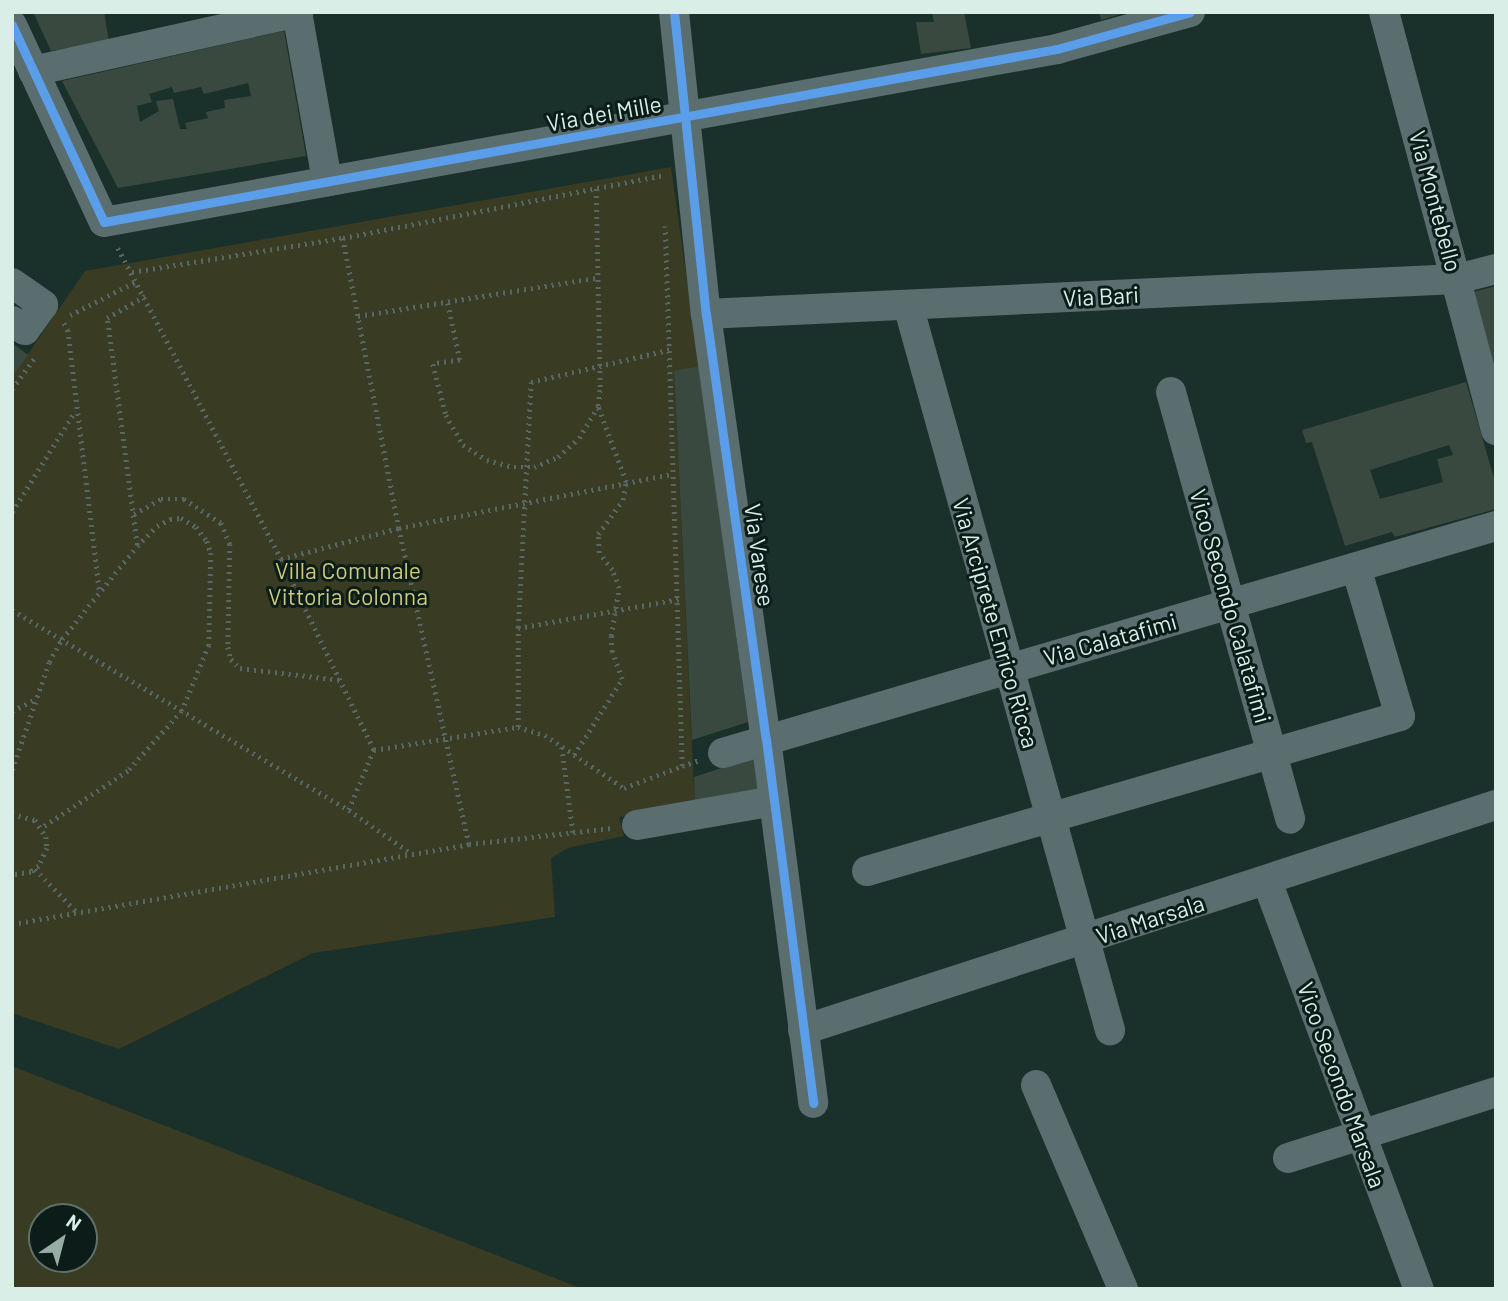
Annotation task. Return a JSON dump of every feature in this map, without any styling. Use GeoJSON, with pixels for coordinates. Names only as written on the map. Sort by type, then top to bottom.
{"type":"FeatureCollection","features":[{"type":"Feature","properties":{"kind":"street"},"geometry":{"type":"LineString","coordinates":[[45,69],[298,12],[327,181]]}},
{"type":"Feature","properties":{"kind":"street","name":"Via Varese"},"geometry":{"type":"LineString","coordinates":[[674,12],[706,314],[766,739],[813,1103]]}},
{"type":"Feature","properties":{"kind":"street","name":"Via dei Mille"},"geometry":{"type":"LineString","coordinates":[[104,222],[1086,43],[1190,12]]}},
{"type":"Feature","properties":{"kind":"street","name":"Via Montebello"},"geometry":{"type":"LineString","coordinates":[[1384,12],[1491,406]]}},
{"type":"Feature","properties":{"kind":"street"},"geometry":{"type":"LineString","coordinates":[[12,25],[45,69],[104,222]]}},
{"type":"Feature","properties":{"kind":"street","name":"Via Bari"},"geometry":{"type":"LineString","coordinates":[[706,314],[1457,279],[1496,269]]}},
{"type":"Feature","properties":{"kind":"street"},"geometry":{"type":"LineString","coordinates":[[12,283],[43,305],[25,330],[12,321]]}},
{"type":"Feature","properties":{"kind":"street","name":"Via Arciprete Enrico Ricca"},"geometry":{"type":"LineString","coordinates":[[908,305],[1110,1030]]}},
{"type":"Feature","properties":{"kind":"street","name":"Vico Secondo Calatafimi"},"geometry":{"type":"LineString","coordinates":[[1171,392],[1290,819]]}},
{"type":"Feature","properties":{"kind":"street","name":"Via Calatafimi"},"geometry":{"type":"LineString","coordinates":[[723,752],[1496,526]]}},
{"type":"Feature","properties":{"kind":"street"},"geometry":{"type":"LineString","coordinates":[[867,871],[1400,716],[1356,567]]}},
{"type":"Feature","properties":{"kind":"street"},"geometry":{"type":"LineString","coordinates":[[637,825],[774,801]]}},
{"type":"Feature","properties":{"kind":"street","name":"Via Marsala"},"geometry":{"type":"LineString","coordinates":[[803,1030],[1496,805]]}},
{"type":"Feature","properties":{"kind":"street","name":"Vico Secondo Marsala"},"geometry":{"type":"LineString","coordinates":[[1267,881],[1419,1289]]}},
{"type":"Feature","properties":{"kind":"street"},"geometry":{"type":"LineString","coordinates":[[1036,1085],[1123,1289]]}},
{"type":"Feature","properties":{"kind":"street"},"geometry":{"type":"LineString","coordinates":[[1287,1158],[1496,1092]]}},
{"type":"Feature","properties":{"kind":"path"},"geometry":{"type":"LineString","coordinates":[[1034,13],[1042,12]]}},
{"type":"Feature","properties":{"kind":"path"},"geometry":{"type":"LineString","coordinates":[[132,272],[343,238],[664,175],[664,188]]}},
{"type":"Feature","properties":{"kind":"path"},"geometry":{"type":"LineString","coordinates":[[574,755],[622,679],[612,652],[613,611],[619,589],[612,570],[600,552],[598,534],[623,500],[626,482],[598,406],[600,366],[596,188]]}},
{"type":"Feature","properties":{"kind":"path"},"geometry":{"type":"LineString","coordinates":[[374,750],[518,727],[545,735],[624,789],[682,766],[679,599],[671,474],[665,215]]}},
{"type":"Feature","properties":{"kind":"path"},"geometry":{"type":"LineString","coordinates":[[104,222],[281,559],[374,750],[349,810]]}},
{"type":"Feature","properties":{"kind":"path"},"geometry":{"type":"LineString","coordinates":[[343,238],[399,528],[469,844]]}},
{"type":"Feature","properties":{"kind":"path"},"geometry":{"type":"LineString","coordinates":[[358,316],[596,278]]}},
{"type":"Feature","properties":{"kind":"path"},"geometry":{"type":"LineString","coordinates":[[100,593],[75,410],[68,330],[62,319],[136,281]]}},
{"type":"Feature","properties":{"kind":"path"},"geometry":{"type":"LineString","coordinates":[[137,546],[107,318],[145,296]]}},
{"type":"Feature","properties":{"kind":"path"},"geometry":{"type":"LineString","coordinates":[[448,303],[460,360],[433,365],[446,415],[463,445],[486,460],[527,467],[558,457],[579,438],[598,406]]}},
{"type":"Feature","properties":{"kind":"path"},"geometry":{"type":"LineString","coordinates":[[518,727],[518,628],[531,382],[668,351]]}},
{"type":"Feature","properties":{"kind":"path"},"geometry":{"type":"LineString","coordinates":[[12,512],[75,410]]}},
{"type":"Feature","properties":{"kind":"path"},"geometry":{"type":"LineString","coordinates":[[281,559],[399,528],[671,474]]}},
{"type":"Feature","properties":{"kind":"path"},"geometry":{"type":"LineString","coordinates":[[134,514],[161,499],[184,499],[200,506],[221,523],[230,544],[228,647],[232,659],[240,668],[340,680]]}},
{"type":"Feature","properties":{"kind":"path"},"geometry":{"type":"LineString","coordinates":[[12,770],[49,662],[62,639],[137,546],[170,519],[181,518],[196,527],[208,541],[211,553],[209,645],[182,710],[128,771],[42,828]]}},
{"type":"Feature","properties":{"kind":"path"},"geometry":{"type":"LineString","coordinates":[[518,628],[679,599]]}},
{"type":"Feature","properties":{"kind":"path"},"geometry":{"type":"LineString","coordinates":[[12,610],[349,810],[412,854]]}},
{"type":"Feature","properties":{"kind":"path"},"geometry":{"type":"LineString","coordinates":[[12,711],[37,698]]}},
{"type":"Feature","properties":{"kind":"path"},"geometry":{"type":"LineString","coordinates":[[561,746],[573,832]]}},
{"type":"Feature","properties":{"kind":"path"},"geometry":{"type":"LineString","coordinates":[[12,814],[26,815],[42,828],[47,848],[44,858],[34,869],[12,876]]}},
{"type":"Feature","properties":{"kind":"path"},"geometry":{"type":"LineString","coordinates":[[12,924],[469,844],[637,825]]}},
{"type":"Feature","properties":{"kind":"path"},"geometry":{"type":"LineString","coordinates":[[34,869],[76,911]]}},
{"type":"Feature","properties":{"kind":"green space","name":"Villa Comunale Vittoria Colonna"},"geometry":{"type":"Polygon","coordinates":[[[671,167],[699,366],[674,372],[695,808],[619,817],[624,836],[568,848],[551,858],[555,917],[313,953],[119,1049],[12,1013],[12,377],[85,271],[671,167]]]}},
{"type":"Feature","properties":{"kind":"green space"},"geometry":{"type":"Polygon","coordinates":[[[12,1066],[583,1289],[12,1289],[12,1066]]]}},
{"type":"Feature","properties":{"kind":"building"},"geometry":{"type":"Polygon","coordinates":[[[104,12],[109,41],[51,51],[34,14],[104,12]]]}},
{"type":"Feature","properties":{"kind":"building"},"geometry":{"type":"Polygon","coordinates":[[[932,12],[964,12],[971,48],[921,54],[916,22],[934,22],[932,12]]]}},
{"type":"Feature","properties":{"kind":"building"},"geometry":{"type":"Polygon","coordinates":[[[1099,12],[1124,12],[1124,13],[1101,20],[1099,12]]]}},
{"type":"Feature","properties":{"kind":"building"},"geometry":{"type":"Polygon","coordinates":[[[284,31],[306,156],[118,188],[62,81],[284,31]],[[248,83],[204,94],[201,87],[174,93],[172,87],[149,94],[152,102],[137,106],[140,122],[159,111],[156,101],[173,99],[180,129],[187,129],[185,123],[208,118],[206,112],[225,108],[224,100],[251,96],[248,83]]]}},
{"type":"Feature","properties":{"kind":"building"},"geometry":{"type":"Polygon","coordinates":[[[1496,286],[1496,375],[1473,292],[1496,286]]]}},
{"type":"Feature","properties":{"kind":"building"},"geometry":{"type":"Polygon","coordinates":[[[12,343],[28,355],[12,377],[12,343]]]}},
{"type":"Feature","properties":{"kind":"building"},"geometry":{"type":"Polygon","coordinates":[[[699,366],[748,722],[692,740],[674,371],[699,366]]]}},
{"type":"Feature","properties":{"kind":"building"},"geometry":{"type":"Polygon","coordinates":[[[1466,382],[1496,485],[1496,509],[1395,537],[1392,532],[1345,546],[1312,442],[1306,443],[1302,430],[1466,382]],[[1449,445],[1370,470],[1380,499],[1443,482],[1437,459],[1453,455],[1449,445]]]}},
{"type":"Feature","properties":{"kind":"building"},"geometry":{"type":"Polygon","coordinates":[[[755,757],[760,798],[695,808],[694,777],[755,757]]]}},
{"type":"Feature","properties":{"kind":"cycle path"},"geometry":{"type":"LineString","coordinates":[[674,12],[706,314],[766,739],[813,1103]]}},
{"type":"Feature","properties":{"kind":"cycle path"},"geometry":{"type":"LineString","coordinates":[[12,25],[104,222],[1057,49],[1190,12]]}}]}
